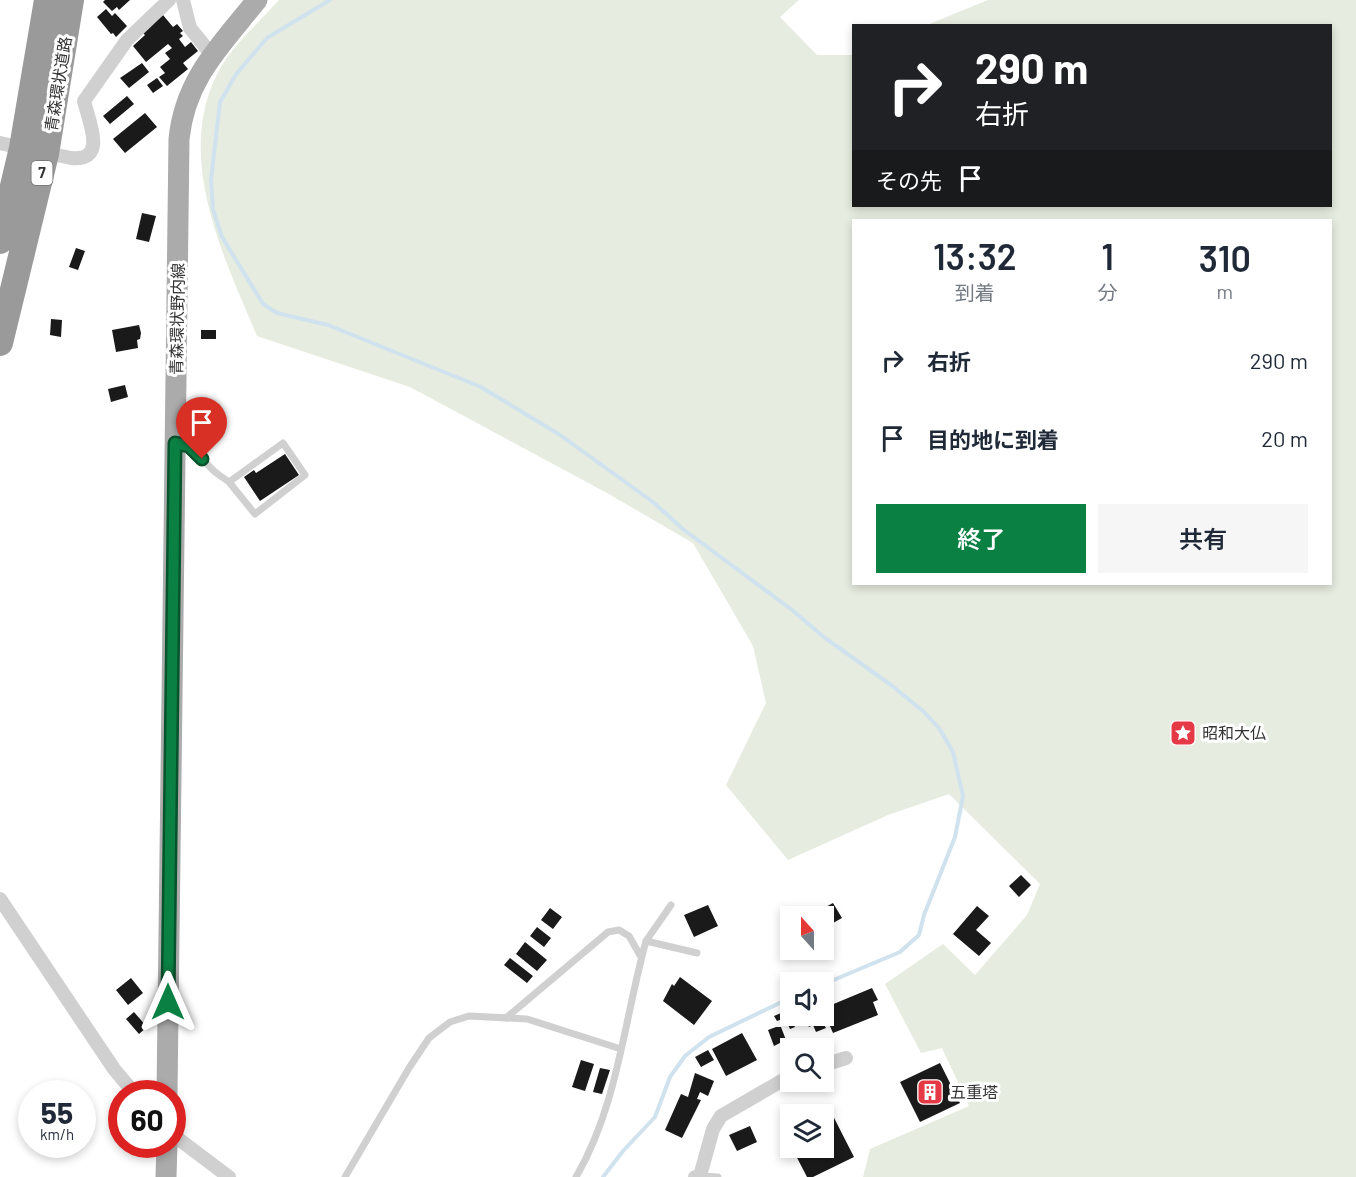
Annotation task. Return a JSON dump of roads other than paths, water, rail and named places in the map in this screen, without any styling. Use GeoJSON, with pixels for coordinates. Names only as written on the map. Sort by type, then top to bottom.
{"type":"FeatureCollection","features":[{"type":"Feature","properties":{"kind":"highway","name":"青森環状道路"},"geometry":{"type":"LineString","coordinates":[[0,343],[23,148],[47,0]]}},
{"type":"Feature","properties":{"kind":"highway","name":"青森環状道路"},"geometry":{"type":"LineString","coordinates":[[0,241],[23,148],[71,0]]}},
{"type":"Feature","properties":{"kind":"main road","name":"青森環状野内線"},"geometry":{"type":"LineString","coordinates":[[167,1080],[179,139],[181,116],[189,92],[200,71],[257,0]]}},
{"type":"Feature","properties":{"kind":"main road"},"geometry":{"type":"LineString","coordinates":[[166,1177],[167,1158]]}},
{"type":"Feature","properties":{"kind":"street"},"geometry":{"type":"LineString","coordinates":[[23,148],[81,159],[89,154],[94,144],[84,101],[127,40],[169,0]]}},
{"type":"Feature","properties":{"kind":"street"},"geometry":{"type":"LineString","coordinates":[[183,0],[190,28],[212,56]]}},
{"type":"Feature","properties":{"kind":"street"},"geometry":{"type":"LineString","coordinates":[[0,899],[123,1080]]}},
{"type":"Feature","properties":{"kind":"street"},"geometry":{"type":"LineString","coordinates":[[834,1062],[846,1058]]}},
{"type":"Feature","properties":{"kind":"street"},"geometry":{"type":"LineString","coordinates":[[697,1177],[713,1129],[721,1116],[780,1082]]}},
{"type":"Feature","properties":{"kind":"street"},"geometry":{"type":"LineString","coordinates":[[186,1145],[229,1177]]}},
{"type":"Feature","properties":{"kind":"lane"},"geometry":{"type":"LineString","coordinates":[[175,443],[189,446],[215,472],[229,482],[255,514],[305,475],[283,443],[229,482]]}},
{"type":"Feature","properties":{"kind":"lane"},"geometry":{"type":"LineString","coordinates":[[576,1177],[593,1148],[608,1105],[646,941],[671,905]]}},
{"type":"Feature","properties":{"kind":"lane"},"geometry":{"type":"LineString","coordinates":[[506,1018],[608,932],[619,930],[629,936],[641,957]]}},
{"type":"Feature","properties":{"kind":"lane"},"geometry":{"type":"LineString","coordinates":[[646,941],[697,953]]}},
{"type":"Feature","properties":{"kind":"lane"},"geometry":{"type":"LineString","coordinates":[[345,1177],[429,1038],[450,1022],[469,1016],[527,1019],[621,1049]]}},
{"type":"Feature","properties":{"kind":"lane"},"geometry":{"type":"LineString","coordinates":[[697,1177],[718,1177]]}},
{"type":"Feature","properties":{"kind":"waterway"},"geometry":{"type":"LineString","coordinates":[[330,0],[267,38],[237,73],[220,102],[211,180],[213,209],[222,237],[263,304],[277,313],[328,325],[481,387],[560,435],[653,502],[683,529],[792,610],[825,638],[891,685],[923,711],[939,728],[953,752],[963,796],[955,837],[924,915],[919,935],[900,952],[834,980]]}},
{"type":"Feature","properties":{"kind":"waterway"},"geometry":{"type":"LineString","coordinates":[[603,1177],[623,1151],[655,1117],[670,1077],[685,1056],[709,1037],[780,1003]]}},
{"type":"Feature","properties":{"kind":"place","name":"昭和大仏"},"geometry":{"type":"Point","coordinates":[1183,733]}},
{"type":"Feature","properties":{"kind":"place","name":"五重塔"},"geometry":{"type":"Point","coordinates":[930,1092]}}]}
